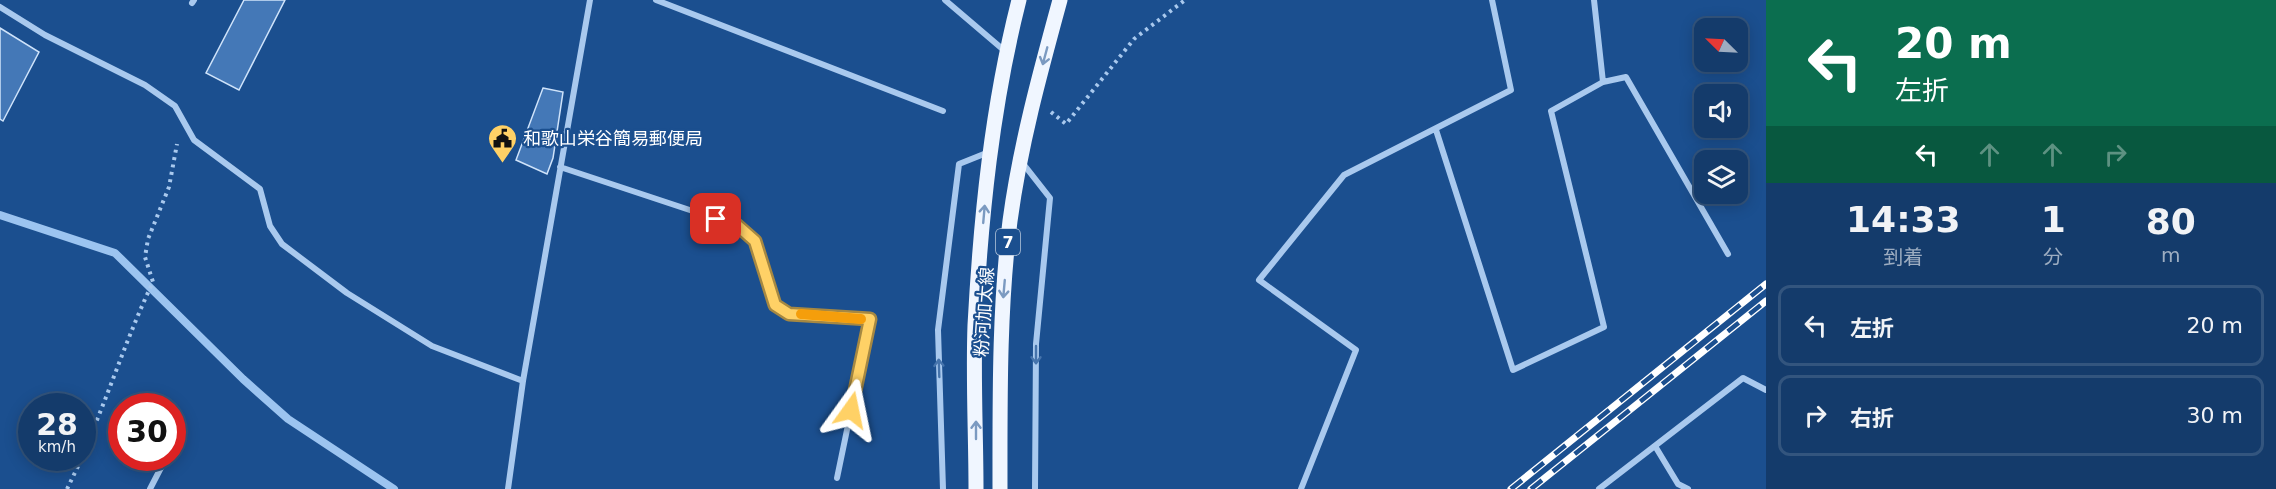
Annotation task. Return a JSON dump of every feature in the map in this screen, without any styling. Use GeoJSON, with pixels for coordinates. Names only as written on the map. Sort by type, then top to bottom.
{"type":"FeatureCollection","features":[{"type":"Feature","properties":{"kind":"main road","name":"粉河加太線"},"geometry":{"type":"LineString","coordinates":[[976,489],[975,326],[989,152],[1006,52],[1019,0]]}},
{"type":"Feature","properties":{"kind":"main road","name":"粉河加太線"},"geometry":{"type":"LineString","coordinates":[[1000,489],[1000,334],[1010,221],[1034,99],[1060,0]]}},
{"type":"Feature","properties":{"kind":"street"},"geometry":{"type":"LineString","coordinates":[[508,489],[523,381],[590,0]]}},
{"type":"Feature","properties":{"kind":"street"},"geometry":{"type":"LineString","coordinates":[[656,0],[943,111]]}},
{"type":"Feature","properties":{"kind":"street"},"geometry":{"type":"LineString","coordinates":[[945,0],[1006,52]]}},
{"type":"Feature","properties":{"kind":"street"},"geometry":{"type":"LineString","coordinates":[[1302,489],[1356,350],[1259,280],[1344,175],[1511,90],[1491,0]]}},
{"type":"Feature","properties":{"kind":"street"},"geometry":{"type":"LineString","coordinates":[[1594,0],[1603,82]]}},
{"type":"Feature","properties":{"kind":"street"},"geometry":{"type":"LineString","coordinates":[[0,7],[45,35],[145,85],[175,106],[200,144],[260,189],[270,226],[282,244],[347,293],[432,346],[523,381]]}},
{"type":"Feature","properties":{"kind":"street"},"geometry":{"type":"LineString","coordinates":[[1436,130],[1513,370],[1604,327],[1551,111],[1603,82],[1626,77],[1728,254]]}},
{"type":"Feature","properties":{"kind":"street"},"geometry":{"type":"LineString","coordinates":[[943,489],[938,330],[959,164],[989,152]]}},
{"type":"Feature","properties":{"kind":"street"},"geometry":{"type":"LineString","coordinates":[[1021,161],[1050,198],[1036,344],[1035,489]]}},
{"type":"Feature","properties":{"kind":"street"},"geometry":{"type":"LineString","coordinates":[[561,166],[738,226],[755,241],[775,305],[789,314],[870,319],[837,478]]}},
{"type":"Feature","properties":{"kind":"street"},"geometry":{"type":"LineString","coordinates":[[1599,489],[1743,378],[1766,390]]}},
{"type":"Feature","properties":{"kind":"street"},"geometry":{"type":"LineString","coordinates":[[1655,446],[1678,484],[1688,489]]}},
{"type":"Feature","properties":{"kind":"street"},"geometry":{"type":"LineString","coordinates":[[150,489],[159,471]]}},
{"type":"Feature","properties":{"kind":"path"},"geometry":{"type":"LineString","coordinates":[[1034,99],[1066,124],[1134,39],[1185,0]]}},
{"type":"Feature","properties":{"kind":"path"},"geometry":{"type":"LineString","coordinates":[[96,426],[153,282],[145,257],[148,239],[169,187],[183,121]]}},
{"type":"Feature","properties":{"kind":"path"},"geometry":{"type":"LineString","coordinates":[[67,489],[75,471]]}},
{"type":"Feature","properties":{"kind":"building"},"geometry":{"type":"Polygon","coordinates":[[[244,0],[285,0],[239,90],[206,73],[244,0]]]}},
{"type":"Feature","properties":{"kind":"building"},"geometry":{"type":"Polygon","coordinates":[[[0,28],[39,52],[3,121],[0,119],[0,28]]]}},
{"type":"Feature","properties":{"kind":"building"},"geometry":{"type":"Polygon","coordinates":[[[543,88],[563,92],[553,158],[547,174],[516,160],[543,88]]]}},
{"type":"Feature","properties":{"kind":"waterway"},"geometry":{"type":"LineString","coordinates":[[0,215],[115,253],[243,379],[288,419],[394,489]]}},
{"type":"Feature","properties":{"kind":"railway"},"geometry":{"type":"LineString","coordinates":[[1511,489],[1766,284]]}},
{"type":"Feature","properties":{"kind":"railway"},"geometry":{"type":"LineString","coordinates":[[1531,489],[1766,301]]}},
{"type":"Feature","properties":{"kind":"slow traffic"},"geometry":{"type":"LineString","coordinates":[[801,314],[861,319]]}},
{"type":"Feature","properties":{"kind":"place","name":"和歌山栄谷簡易郵便局"},"geometry":{"type":"Point","coordinates":[502,164]}},
{"type":"Feature","properties":{"kind":"route"},"geometry":{"type":"LineString","coordinates":[[716,219],[738,226],[755,241],[775,305],[789,314],[870,319],[851,410]]}}]}
